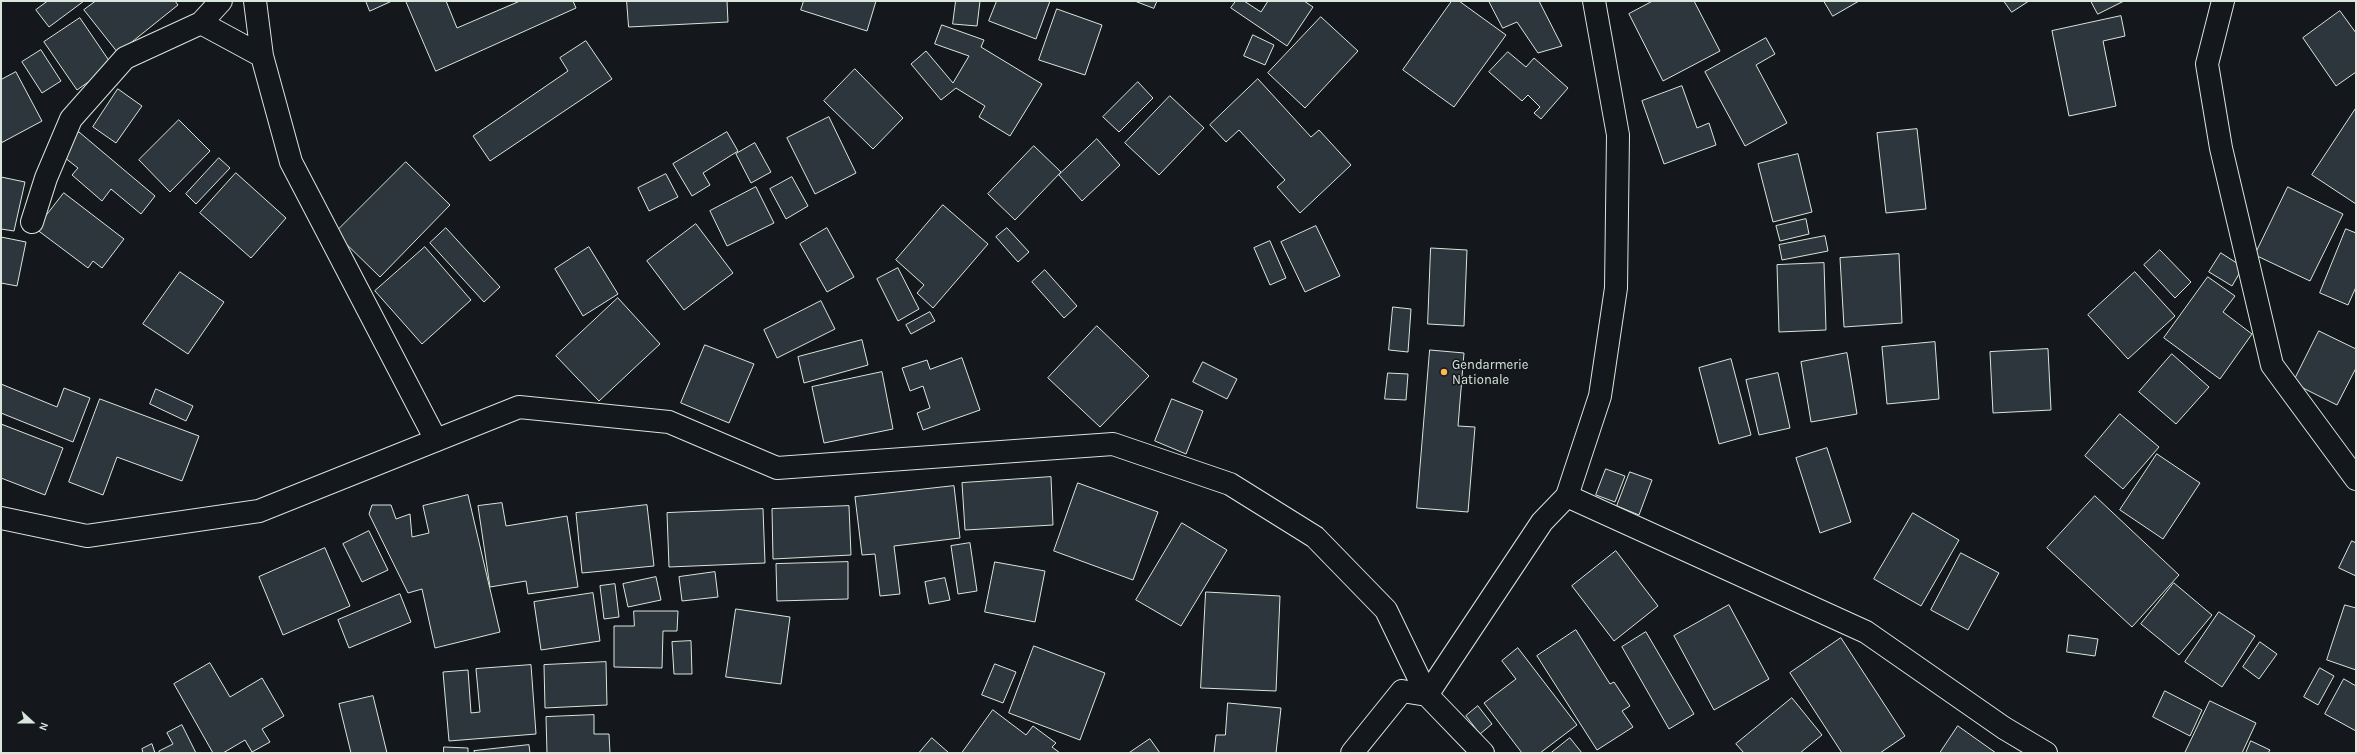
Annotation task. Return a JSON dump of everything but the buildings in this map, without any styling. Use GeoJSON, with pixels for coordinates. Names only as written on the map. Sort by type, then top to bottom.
{"type":"FeatureCollection","features":[{"type":"Feature","properties":{"kind":"street"},"geometry":{"type":"LineString","coordinates":[[32,222],[46,178],[71,119],[125,58],[201,23],[222,1]]}},
{"type":"Feature","properties":{"kind":"street"},"geometry":{"type":"LineString","coordinates":[[255,1],[262,56],[291,162],[436,440]]}},
{"type":"Feature","properties":{"kind":"street"},"geometry":{"type":"LineString","coordinates":[[1427,695],[1542,522],[1567,496],[1600,396],[1616,288],[1618,135],[1594,1]]}},
{"type":"Feature","properties":{"kind":"street"},"geometry":{"type":"LineString","coordinates":[[2223,1],[2207,64],[2221,148],[2272,365],[2356,479]]}},
{"type":"Feature","properties":{"kind":"street"},"geometry":{"type":"LineString","coordinates":[[201,23],[262,56]]}},
{"type":"Feature","properties":{"kind":"street"},"geometry":{"type":"LineString","coordinates":[[1,518],[87,536],[259,511],[519,407],[669,422],[777,468],[1113,444],[1230,484],[1315,538],[1386,610],[1427,695],[1483,753]]}},
{"type":"Feature","properties":{"kind":"street"},"geometry":{"type":"LineString","coordinates":[[1567,496],[1866,632],[2004,728],[2046,753]]}},
{"type":"Feature","properties":{"kind":"street"},"geometry":{"type":"LineString","coordinates":[[1352,753],[1402,691],[1427,695]]}},
{"type":"Feature","properties":{"kind":"place","name":"Gendarmerie Nationale"},"geometry":{"type":"Point","coordinates":[1444,372]}}]}
